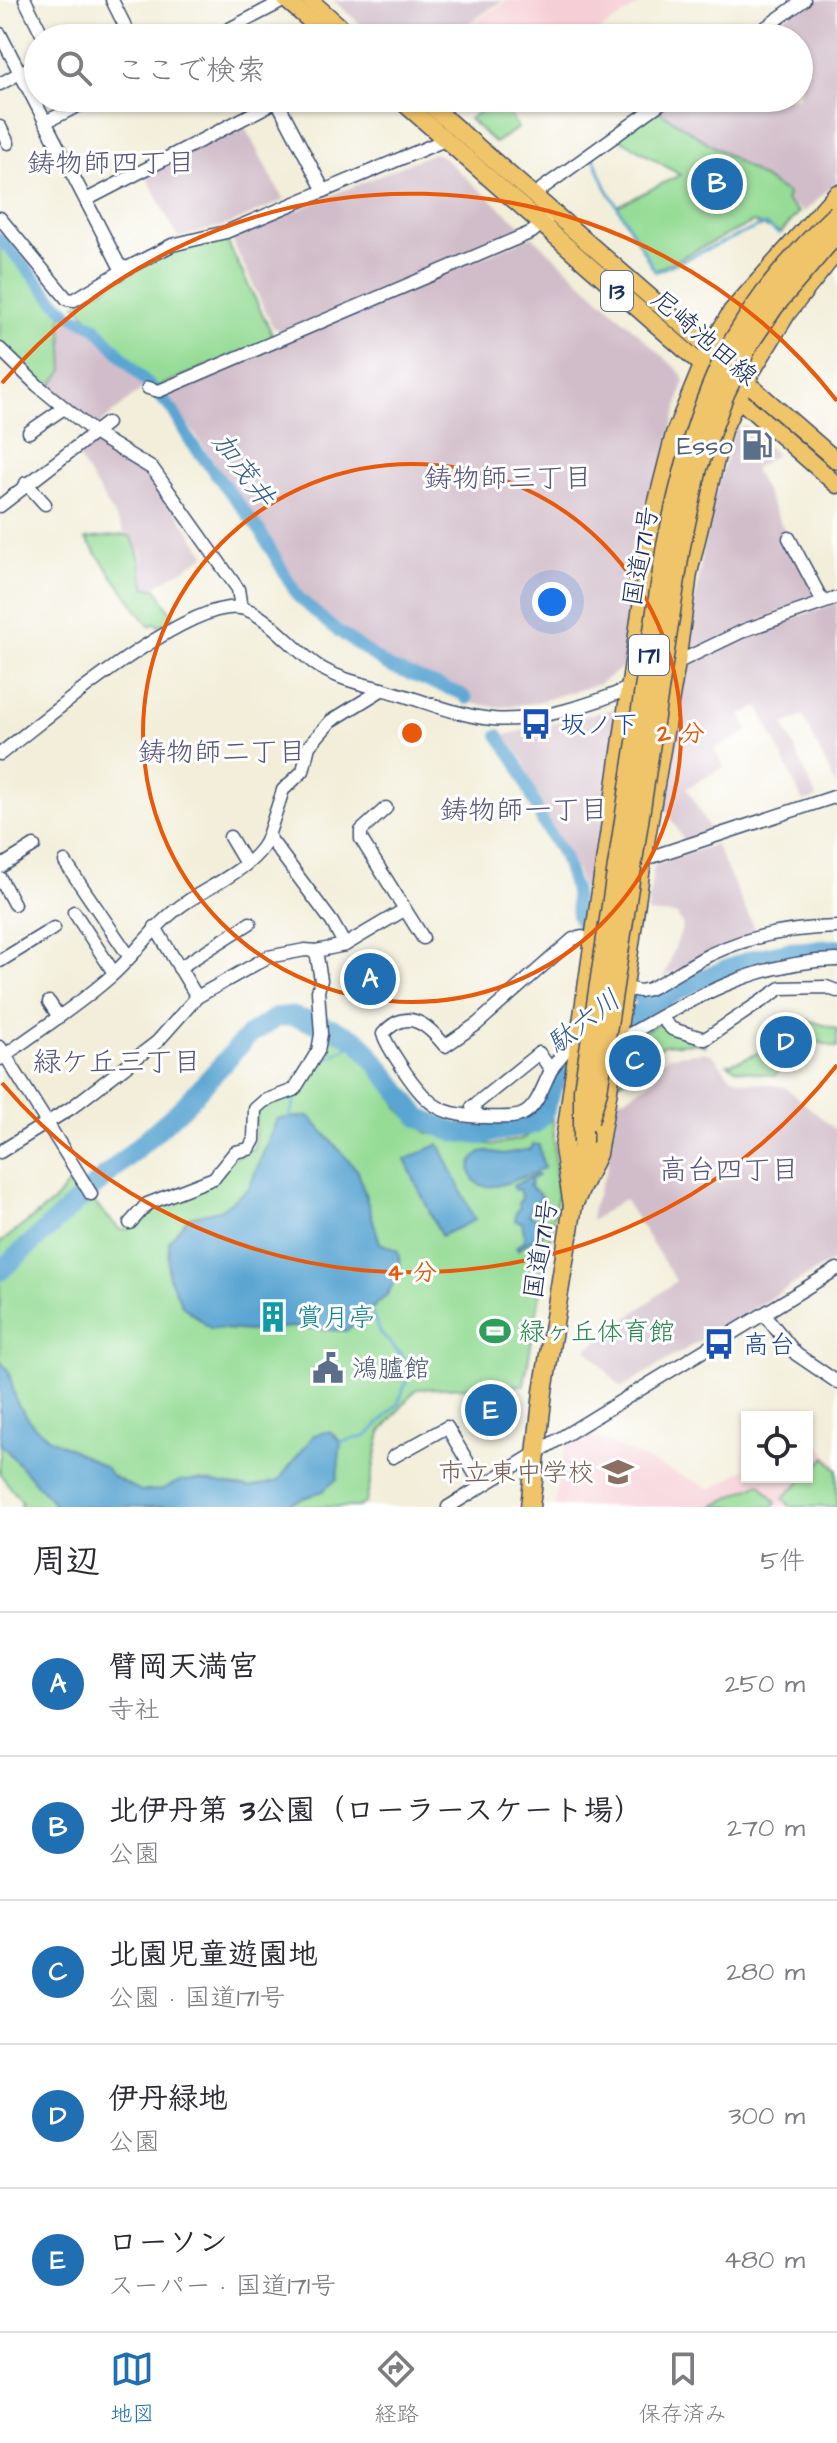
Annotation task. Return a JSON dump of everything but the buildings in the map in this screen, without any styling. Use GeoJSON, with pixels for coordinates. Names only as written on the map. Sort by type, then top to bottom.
{"type":"FeatureCollection","features":[{"type":"Feature","properties":{"kind":"highway","name":"171"},"geometry":{"type":"LineString","coordinates":[[573,1206],[564,1148],[656,509],[675,434],[706,357],[732,312],[837,194]]}},
{"type":"Feature","properties":{"kind":"highway","name":"国道171号"},"geometry":{"type":"LineString","coordinates":[[583,1143],[583,1089],[666,545],[684,464],[723,359],[740,329],[764,295],[837,213]]}},
{"type":"Feature","properties":{"kind":"highway","name":"国道171号"},"geometry":{"type":"LineString","coordinates":[[530,1507],[543,1392],[583,1143],[598,1091],[681,546],[698,468],[724,396],[749,344],[774,307],[837,233]]}},
{"type":"Feature","properties":{"kind":"highway","name":"171"},"geometry":{"type":"LineString","coordinates":[[573,1206],[597,1154],[688,573],[722,430],[741,389],[787,312],[836,253]]}},
{"type":"Feature","properties":{"kind":"main road"},"geometry":{"type":"LineString","coordinates":[[285,0],[313,24]]}},
{"type":"Feature","properties":{"kind":"main road"},"geometry":{"type":"LineString","coordinates":[[310,0],[337,24]]}},
{"type":"Feature","properties":{"kind":"main road","name":"尼崎池田線"},"geometry":{"type":"LineString","coordinates":[[414,112],[547,219],[706,357],[837,485]]}},
{"type":"Feature","properties":{"kind":"main road","name":"尼崎池田線"},"geometry":{"type":"LineString","coordinates":[[438,112],[533,195],[547,219]]}},
{"type":"Feature","properties":{"kind":"main road","name":"尼崎池田線"},"geometry":{"type":"LineString","coordinates":[[741,389],[837,461]]}},
{"type":"Feature","properties":{"kind":"street"},"geometry":{"type":"LineString","coordinates":[[25,0],[37,24]]}},
{"type":"Feature","properties":{"kind":"street"},"geometry":{"type":"LineString","coordinates":[[112,0],[124,24]]}},
{"type":"Feature","properties":{"kind":"street"},"geometry":{"type":"LineString","coordinates":[[238,24],[285,0]]}},
{"type":"Feature","properties":{"kind":"street"},"geometry":{"type":"LineString","coordinates":[[771,24],[804,0]]}},
{"type":"Feature","properties":{"kind":"street"},"geometry":{"type":"LineString","coordinates":[[0,34],[24,81]]}},
{"type":"Feature","properties":{"kind":"street"},"geometry":{"type":"LineString","coordinates":[[0,84],[24,71]]}},
{"type":"Feature","properties":{"kind":"street"},"geometry":{"type":"LineString","coordinates":[[40,112],[119,265],[127,268]]}},
{"type":"Feature","properties":{"kind":"street"},"geometry":{"type":"LineString","coordinates":[[45,122],[65,112]]}},
{"type":"Feature","properties":{"kind":"street"},"geometry":{"type":"LineString","coordinates":[[86,200],[252,112]]}},
{"type":"Feature","properties":{"kind":"street"},"geometry":{"type":"LineString","coordinates":[[283,112],[324,191]]}},
{"type":"Feature","properties":{"kind":"street"},"geometry":{"type":"LineString","coordinates":[[533,195],[649,112]]}},
{"type":"Feature","properties":{"kind":"street"},"geometry":{"type":"LineString","coordinates":[[0,218],[67,299],[74,300],[172,245],[226,232],[445,140]]}},
{"type":"Feature","properties":{"kind":"street"},"geometry":{"type":"LineString","coordinates":[[794,243],[837,184]]}},
{"type":"Feature","properties":{"kind":"street"},"geometry":{"type":"LineString","coordinates":[[148,388],[159,391],[532,232],[547,219]]}},
{"type":"Feature","properties":{"kind":"street"},"geometry":{"type":"LineString","coordinates":[[0,349],[94,432],[153,469],[238,589],[241,608]]}},
{"type":"Feature","properties":{"kind":"street"},"geometry":{"type":"LineString","coordinates":[[29,432],[64,408]]}},
{"type":"Feature","properties":{"kind":"street"},"geometry":{"type":"LineString","coordinates":[[0,506],[107,423]]}},
{"type":"Feature","properties":{"kind":"street"},"geometry":{"type":"LineString","coordinates":[[26,483],[45,504]]}},
{"type":"Feature","properties":{"kind":"street"},"geometry":{"type":"LineString","coordinates":[[794,543],[823,602]]}},
{"type":"Feature","properties":{"kind":"street"},"geometry":{"type":"LineString","coordinates":[[0,754],[156,637],[212,613],[241,608],[264,621],[330,674],[491,719],[537,715],[598,700],[629,688],[745,630],[837,598]]}},
{"type":"Feature","properties":{"kind":"street"},"geometry":{"type":"LineString","coordinates":[[90,1193],[2,1054],[59,1017],[114,973],[155,927],[183,904],[246,864],[265,844],[283,790],[303,771],[309,746],[331,721],[383,689]]}},
{"type":"Feature","properties":{"kind":"street"},"geometry":{"type":"LineString","coordinates":[[642,860],[837,796]]}},
{"type":"Feature","properties":{"kind":"street"},"geometry":{"type":"LineString","coordinates":[[386,808],[361,831],[361,839],[423,938]]}},
{"type":"Feature","properties":{"kind":"street"},"geometry":{"type":"LineString","coordinates":[[268,836],[332,922],[345,945]]}},
{"type":"Feature","properties":{"kind":"street"},"geometry":{"type":"LineString","coordinates":[[230,837],[246,864]]}},
{"type":"Feature","properties":{"kind":"street"},"geometry":{"type":"LineString","coordinates":[[0,867],[34,846]]}},
{"type":"Feature","properties":{"kind":"street"},"geometry":{"type":"LineString","coordinates":[[65,862],[129,956]]}},
{"type":"Feature","properties":{"kind":"street"},"geometry":{"type":"LineString","coordinates":[[0,878],[14,904]]}},
{"type":"Feature","properties":{"kind":"street"},"geometry":{"type":"LineString","coordinates":[[0,1152],[47,1123],[157,1042],[197,997],[268,957],[345,945],[404,910]]}},
{"type":"Feature","properties":{"kind":"street"},"geometry":{"type":"LineString","coordinates":[[74,912],[114,973]]}},
{"type":"Feature","properties":{"kind":"street"},"geometry":{"type":"LineString","coordinates":[[179,968],[250,923]]}},
{"type":"Feature","properties":{"kind":"street"},"geometry":{"type":"LineString","coordinates":[[155,927],[197,997]]}},
{"type":"Feature","properties":{"kind":"street"},"geometry":{"type":"LineString","coordinates":[[624,991],[649,989],[710,955],[758,937],[837,927]]}},
{"type":"Feature","properties":{"kind":"street"},"geometry":{"type":"LineString","coordinates":[[0,961],[54,928]]}},
{"type":"Feature","properties":{"kind":"street"},"geometry":{"type":"LineString","coordinates":[[580,1038],[566,1048],[533,1105],[523,1114],[480,1117],[440,1111],[423,1098],[383,1034],[406,1020],[416,1020],[429,1026],[445,1046],[477,1024],[573,939],[582,937],[592,941]]}},
{"type":"Feature","properties":{"kind":"street"},"geometry":{"type":"LineString","coordinates":[[130,1223],[147,1204],[214,1178],[235,1152],[249,1149],[254,1140],[255,1109],[264,1101],[294,1090],[318,1051],[318,991],[321,980],[316,951]]}},
{"type":"Feature","properties":{"kind":"street"},"geometry":{"type":"LineString","coordinates":[[617,1039],[711,990],[771,968],[837,960]]}},
{"type":"Feature","properties":{"kind":"street"},"geometry":{"type":"LineString","coordinates":[[660,1017],[672,1029],[705,1039],[781,988],[826,987],[837,991]]}},
{"type":"Feature","properties":{"kind":"street"},"geometry":{"type":"LineString","coordinates":[[49,1002],[59,1017]]}},
{"type":"Feature","properties":{"kind":"street"},"geometry":{"type":"LineString","coordinates":[[480,1117],[472,1107],[539,1053],[551,1070]]}},
{"type":"Feature","properties":{"kind":"street"},"geometry":{"type":"LineString","coordinates":[[448,1507],[837,1269]]}},
{"type":"Feature","properties":{"kind":"street"},"geometry":{"type":"LineString","coordinates":[[764,1314],[796,1354],[837,1382]]}},
{"type":"Feature","properties":{"kind":"street"},"geometry":{"type":"LineString","coordinates":[[393,1457],[447,1427],[482,1486]]}},
{"type":"Feature","properties":{"kind":"shaded area"},"geometry":{"type":"Polygon","coordinates":[[[333,0],[503,0],[468,24],[360,24],[333,0]]]}},
{"type":"Feature","properties":{"kind":"shaded area"},"geometry":{"type":"Polygon","coordinates":[[[507,0],[646,0],[610,24],[472,24],[507,0]]]}},
{"type":"Feature","properties":{"kind":"shaded area"},"geometry":{"type":"Polygon","coordinates":[[[808,0],[837,0],[837,181],[804,212],[787,201],[788,193],[662,112],[813,112],[813,24],[775,24],[808,0]]]}},
{"type":"Feature","properties":{"kind":"shaded area"},"geometry":{"type":"Polygon","coordinates":[[[243,124],[284,200],[230,224],[178,238],[145,174],[243,124]]]}},
{"type":"Feature","properties":{"kind":"shaded area"},"geometry":{"type":"Polygon","coordinates":[[[433,153],[439,154],[525,229],[286,333],[273,327],[231,238],[433,153]]]}},
{"type":"Feature","properties":{"kind":"shaded area"},"geometry":{"type":"Polygon","coordinates":[[[532,236],[681,373],[684,382],[670,435],[626,665],[599,684],[533,703],[502,707],[474,704],[463,691],[400,668],[371,651],[302,594],[268,537],[179,412],[159,394],[532,236]]]}},
{"type":"Feature","properties":{"kind":"shaded area"},"geometry":{"type":"Polygon","coordinates":[[[69,316],[93,328],[144,387],[95,428],[48,389],[64,370],[62,320],[69,316]]]}},
{"type":"Feature","properties":{"kind":"shaded area"},"geometry":{"type":"Polygon","coordinates":[[[746,426],[776,454],[754,469],[818,598],[779,612],[686,655],[709,515],[735,429],[746,426]]]}},
{"type":"Feature","properties":{"kind":"shaded area"},"geometry":{"type":"Polygon","coordinates":[[[94,438],[150,472],[206,556],[153,587],[146,587],[141,552],[126,535],[75,452],[94,438]]]}},
{"type":"Feature","properties":{"kind":"shaded area"},"geometry":{"type":"Polygon","coordinates":[[[837,603],[837,788],[803,716],[784,725],[817,798],[803,802],[759,707],[741,714],[749,731],[714,749],[724,767],[687,788],[712,834],[685,843],[663,805],[684,665],[745,635],[837,603]]]}},
{"type":"Feature","properties":{"kind":"shaded area"},"geometry":{"type":"Polygon","coordinates":[[[615,709],[619,712],[595,883],[582,890],[576,870],[544,815],[523,759],[505,735],[615,709]]]}},
{"type":"Feature","properties":{"kind":"shaded area"},"geometry":{"type":"Polygon","coordinates":[[[715,844],[757,934],[664,977],[683,926],[677,915],[647,913],[654,865],[715,844]]]}},
{"type":"Feature","properties":{"kind":"shaded area"},"geometry":{"type":"Polygon","coordinates":[[[704,1052],[713,1055],[730,1076],[742,1081],[785,1087],[837,1131],[837,1258],[621,1388],[587,1349],[676,1281],[624,1199],[591,1221],[593,1206],[607,1169],[618,1098],[627,1097],[654,1079],[661,1062],[670,1056],[704,1052]]]}},
{"type":"Feature","properties":{"kind":"shaded area","name":"市立東中学校"},"geometry":{"type":"Polygon","coordinates":[[[583,1432],[712,1489],[741,1472],[741,1483],[813,1483],[813,1437],[837,1466],[837,1507],[554,1507],[565,1446],[583,1432]]]}},
{"type":"Feature","properties":{"kind":"green space"},"geometry":{"type":"Polygon","coordinates":[[[479,112],[508,112],[518,128],[495,143],[469,119],[479,112]]]}},
{"type":"Feature","properties":{"kind":"green space"},"geometry":{"type":"Polygon","coordinates":[[[654,112],[660,112],[788,194],[786,201],[799,212],[781,233],[753,222],[654,271],[617,206],[680,175],[617,137],[654,112]]]}},
{"type":"Feature","properties":{"kind":"green space"},"geometry":{"type":"Polygon","coordinates":[[[0,233],[61,305],[64,370],[48,389],[0,346],[0,233]]]}},
{"type":"Feature","properties":{"kind":"green space"},"geometry":{"type":"Polygon","coordinates":[[[225,237],[274,338],[154,388],[76,304],[171,251],[225,237]]]}},
{"type":"Feature","properties":{"kind":"green space"},"geometry":{"type":"Polygon","coordinates":[[[130,536],[134,544],[146,588],[156,588],[175,619],[149,626],[86,539],[130,536]]]}},
{"type":"Feature","properties":{"kind":"green space"},"geometry":{"type":"Polygon","coordinates":[[[792,1015],[837,1029],[837,1048],[804,1037],[775,1076],[736,1069],[728,1064],[764,1049],[786,1016],[792,1015]]]}},
{"type":"Feature","properties":{"kind":"green space"},"geometry":{"type":"Polygon","coordinates":[[[657,1024],[703,1040],[705,1046],[696,1043],[664,1045],[653,1052],[641,1070],[620,1082],[626,1042],[657,1024]]]}},
{"type":"Feature","properties":{"kind":"green space"},"geometry":{"type":"Polygon","coordinates":[[[338,1037],[356,1048],[383,1078],[400,1111],[428,1133],[493,1145],[522,1139],[553,1119],[557,1198],[524,1385],[416,1389],[381,1432],[366,1502],[358,1507],[20,1507],[22,1502],[0,1474],[0,1243],[52,1203],[76,1176],[88,1196],[120,1230],[129,1229],[149,1205],[211,1176],[229,1160],[254,1148],[257,1109],[286,1096],[323,1039],[338,1037]]]}},
{"type":"Feature","properties":{"kind":"green space"},"geometry":{"type":"Polygon","coordinates":[[[826,1457],[837,1470],[837,1507],[791,1507],[783,1498],[799,1483],[813,1483],[813,1469],[826,1457]]]}},
{"type":"Feature","properties":{"kind":"green space"},"geometry":{"type":"Polygon","coordinates":[[[760,1483],[776,1502],[774,1507],[712,1507],[760,1483]]]}},
{"type":"Feature","properties":{"kind":"water"},"geometry":{"type":"Polygon","coordinates":[[[309,1116],[358,1171],[380,1243],[398,1251],[401,1271],[386,1296],[346,1331],[291,1327],[251,1331],[210,1328],[182,1305],[168,1275],[169,1241],[189,1217],[220,1210],[249,1188],[277,1119],[309,1116]]]}},
{"type":"Feature","properties":{"kind":"water"},"geometry":{"type":"Polygon","coordinates":[[[439,1144],[475,1220],[441,1236],[405,1160],[439,1144]]]}},
{"type":"Feature","properties":{"kind":"water"},"geometry":{"type":"Polygon","coordinates":[[[533,1144],[539,1145],[544,1168],[504,1184],[483,1186],[475,1182],[470,1167],[481,1152],[503,1154],[531,1149],[533,1144]]]}},
{"type":"Feature","properties":{"kind":"water"},"geometry":{"type":"Polygon","coordinates":[[[536,1174],[538,1176],[530,1180],[529,1186],[543,1197],[531,1207],[529,1216],[536,1218],[541,1225],[541,1221],[549,1219],[550,1222],[539,1238],[518,1250],[516,1247],[525,1240],[522,1222],[515,1221],[516,1211],[520,1208],[518,1203],[522,1199],[519,1189],[515,1190],[513,1186],[536,1174]]]}},
{"type":"Feature","properties":{"kind":"water"},"geometry":{"type":"Polygon","coordinates":[[[0,1361],[8,1370],[17,1403],[34,1426],[50,1439],[106,1468],[112,1476],[141,1491],[161,1490],[180,1481],[199,1480],[250,1488],[278,1481],[314,1435],[330,1431],[341,1442],[337,1479],[323,1491],[281,1507],[57,1507],[0,1443],[0,1361]]]}},
{"type":"Feature","properties":{"kind":"waterway"},"geometry":{"type":"LineString","coordinates":[[593,156],[606,187],[656,272],[755,228],[766,225],[779,234]]}},
{"type":"Feature","properties":{"kind":"waterway","name":"加茂井"},"geometry":{"type":"LineString","coordinates":[[0,238],[53,299],[69,314],[94,326],[173,411],[190,441],[260,531],[298,597],[331,626],[389,667],[462,694],[467,699]]}},
{"type":"Feature","properties":{"kind":"waterway","name":"加茂井"},"geometry":{"type":"LineString","coordinates":[[498,735],[517,763],[543,823],[564,857],[575,892],[577,916],[586,933]]}},
{"type":"Feature","properties":{"kind":"waterway","name":"駄六川"},"geometry":{"type":"LineString","coordinates":[[0,1271],[184,1106],[249,1035],[277,1017],[291,1016],[335,1029],[359,1041],[419,1117],[454,1132],[481,1135],[534,1124],[544,1113],[559,1068],[647,1007],[692,983],[754,959],[788,952],[837,949]]}},
{"type":"Feature","properties":{"kind":"waterway","name":"加茂井"},"geometry":{"type":"LineString","coordinates":[[637,996],[652,1014]]}},
{"type":"Feature","properties":{"kind":"waterway"},"geometry":{"type":"LineString","coordinates":[[314,1066],[359,1041]]}},
{"type":"Feature","properties":{"kind":"waterway"},"geometry":{"type":"LineString","coordinates":[[289,1118],[297,1095]]}},
{"type":"Feature","properties":{"kind":"waterway"},"geometry":{"type":"LineString","coordinates":[[341,1442],[367,1436],[398,1404],[408,1377],[407,1361],[380,1332],[371,1310]]}},
{"type":"Feature","properties":{"kind":"place","name":"北伊丹第 3公園（ローラースケート場）"},"geometry":{"type":"Point","coordinates":[717,184]}},
{"type":"Feature","properties":{"kind":"place","name":"Esso"},"geometry":{"type":"Point","coordinates":[757,445]}},
{"type":"Feature","properties":{"kind":"place","name":"坂ノ下"},"geometry":{"type":"Point","coordinates":[536,724]}},
{"type":"Feature","properties":{"kind":"place","name":"臂岡天満宮"},"geometry":{"type":"Point","coordinates":[370,979]}},
{"type":"Feature","properties":{"kind":"place","name":"伊丹緑地"},"geometry":{"type":"Point","coordinates":[786,1042]}},
{"type":"Feature","properties":{"kind":"place","name":"北園児童遊園地"},"geometry":{"type":"Point","coordinates":[635,1061]}},
{"type":"Feature","properties":{"kind":"place","name":"賞月亭"},"geometry":{"type":"Point","coordinates":[273,1317]}},
{"type":"Feature","properties":{"kind":"place","name":"緑ヶ丘体育館"},"geometry":{"type":"Point","coordinates":[495,1331]}},
{"type":"Feature","properties":{"kind":"place","name":"高台"},"geometry":{"type":"Point","coordinates":[719,1344]}},
{"type":"Feature","properties":{"kind":"place","name":"鴻臚館"},"geometry":{"type":"Point","coordinates":[328,1368]}},
{"type":"Feature","properties":{"kind":"place","name":"ローソン"},"geometry":{"type":"Point","coordinates":[491,1410]}},
{"type":"Feature","properties":{"kind":"place","name":"市立東中学校"},"geometry":{"type":"Point","coordinates":[618,1472]}},
{"type":"Feature","properties":{"kind":"district","name":"鋳物師四丁目"},"geometry":{"type":"Point","coordinates":[111,162]}},
{"type":"Feature","properties":{"kind":"district","name":"鋳物師三丁目"},"geometry":{"type":"Point","coordinates":[508,477]}},
{"type":"Feature","properties":{"kind":"district","name":"鋳物師二丁目"},"geometry":{"type":"Point","coordinates":[222,751]}},
{"type":"Feature","properties":{"kind":"district","name":"鋳物師一丁目"},"geometry":{"type":"Point","coordinates":[524,809]}},
{"type":"Feature","properties":{"kind":"district","name":"緑ケ丘三丁目"},"geometry":{"type":"Point","coordinates":[117,1061]}},
{"type":"Feature","properties":{"kind":"district","name":"高台四丁目"},"geometry":{"type":"Point","coordinates":[729,1169]}}]}
